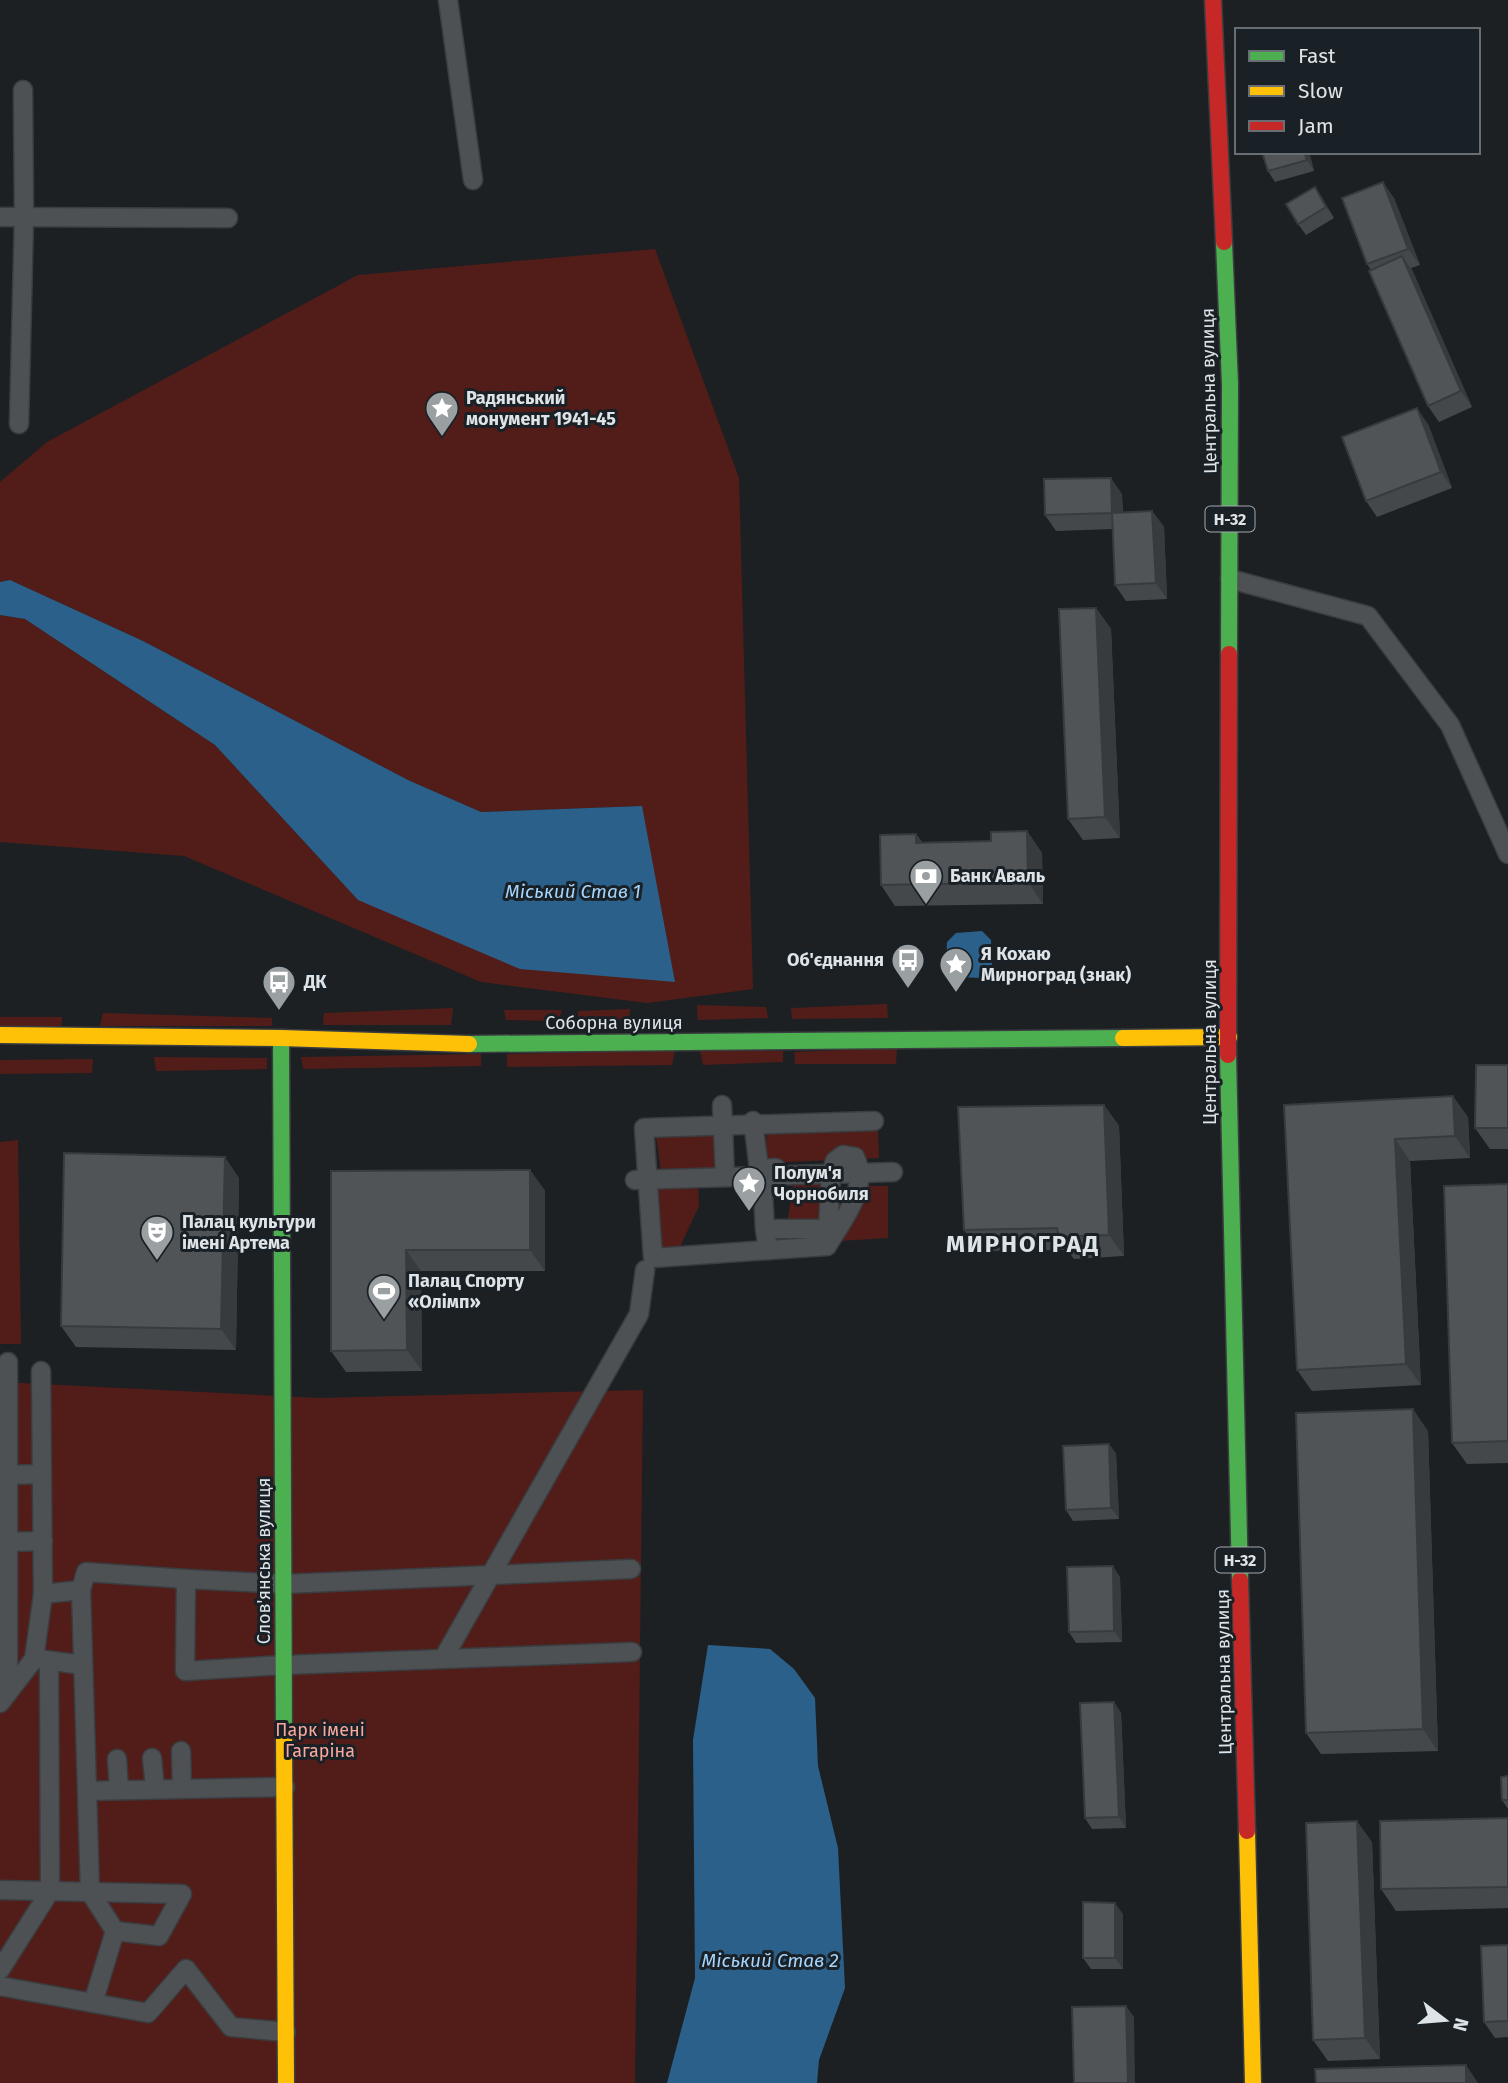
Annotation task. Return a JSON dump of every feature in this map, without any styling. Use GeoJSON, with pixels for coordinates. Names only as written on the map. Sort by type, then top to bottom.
{"type":"FeatureCollection","features":[{"type":"Feature","properties":{"kind":"street"},"geometry":{"type":"LineString","coordinates":[[448,0],[473,180]]}},
{"type":"Feature","properties":{"kind":"street","name":"Центральна вулиця"},"geometry":{"type":"LineString","coordinates":[[1213,0],[1230,384],[1229,1037],[1253,2083]]}},
{"type":"Feature","properties":{"kind":"street"},"geometry":{"type":"LineString","coordinates":[[19,424],[24,217],[23,90]]}},
{"type":"Feature","properties":{"kind":"street"},"geometry":{"type":"LineString","coordinates":[[0,217],[229,218]]}},
{"type":"Feature","properties":{"kind":"street"},"geometry":{"type":"LineString","coordinates":[[1230,579],[1368,616],[1450,725],[1508,854]]}},
{"type":"Feature","properties":{"kind":"street","name":"Соборна вулиця"},"geometry":{"type":"LineString","coordinates":[[0,1035],[281,1038],[468,1044],[1229,1037]]}},
{"type":"Feature","properties":{"kind":"street","name":"Слов'янська вулиця"},"geometry":{"type":"LineString","coordinates":[[281,1038],[286,2083]]}},
{"type":"Feature","properties":{"kind":"street"},"geometry":{"type":"LineString","coordinates":[[722,1105],[725,1177]]}},
{"type":"Feature","properties":{"kind":"street"},"geometry":{"type":"LineString","coordinates":[[753,1121],[759,1169],[794,1167],[801,1175]]}},
{"type":"Feature","properties":{"kind":"street"},"geometry":{"type":"LineString","coordinates":[[827,1238],[831,1174],[835,1161],[844,1155],[855,1157],[859,1166],[857,1196],[827,1238],[768,1250],[653,1258],[644,1128],[874,1121]]}},
{"type":"Feature","properties":{"kind":"street"},"geometry":{"type":"LineString","coordinates":[[635,1180],[893,1172]]}},
{"type":"Feature","properties":{"kind":"street"},"geometry":{"type":"LineString","coordinates":[[762,1176],[768,1250]]}},
{"type":"Feature","properties":{"kind":"street"},"geometry":{"type":"LineString","coordinates":[[765,1229],[827,1238]]}},
{"type":"Feature","properties":{"kind":"street"},"geometry":{"type":"LineString","coordinates":[[443,1659],[639,1314],[645,1270]]}},
{"type":"Feature","properties":{"kind":"street"},"geometry":{"type":"LineString","coordinates":[[4,1698],[8,1542],[8,1362]]}},
{"type":"Feature","properties":{"kind":"street"},"geometry":{"type":"LineString","coordinates":[[0,1970],[50,1891],[41,1660],[41,1371]]}},
{"type":"Feature","properties":{"kind":"street"},"geometry":{"type":"LineString","coordinates":[[8,1475],[42,1474]]}},
{"type":"Feature","properties":{"kind":"street"},"geometry":{"type":"LineString","coordinates":[[8,1542],[43,1541]]}},
{"type":"Feature","properties":{"kind":"street"},"geometry":{"type":"LineString","coordinates":[[93,2003],[115,1931],[90,1892],[81,1590],[86,1572],[284,1584],[631,1569]]}},
{"type":"Feature","properties":{"kind":"street"},"geometry":{"type":"LineString","coordinates":[[186,1579],[185,1671],[632,1652]]}},
{"type":"Feature","properties":{"kind":"street"},"geometry":{"type":"LineString","coordinates":[[43,1594],[81,1590]]}},
{"type":"Feature","properties":{"kind":"street"},"geometry":{"type":"LineString","coordinates":[[4,1698],[41,1660]]}},
{"type":"Feature","properties":{"kind":"street"},"geometry":{"type":"LineString","coordinates":[[41,1660],[83,1665]]}},
{"type":"Feature","properties":{"kind":"street"},"geometry":{"type":"LineString","coordinates":[[181,1751],[182,1789]]}},
{"type":"Feature","properties":{"kind":"street"},"geometry":{"type":"LineString","coordinates":[[152,1758],[155,1789]]}},
{"type":"Feature","properties":{"kind":"street"},"geometry":{"type":"LineString","coordinates":[[117,1759],[119,1790]]}},
{"type":"Feature","properties":{"kind":"street"},"geometry":{"type":"LineString","coordinates":[[87,1791],[285,1787]]}},
{"type":"Feature","properties":{"kind":"street"},"geometry":{"type":"LineString","coordinates":[[0,1890],[182,1894],[159,1936],[115,1931]]}},
{"type":"Feature","properties":{"kind":"street"},"geometry":{"type":"LineString","coordinates":[[0,1986],[148,2013],[186,1969],[231,2027],[286,2032]]}},
{"type":"Feature","properties":{"kind":"green space"},"geometry":{"type":"Polygon","coordinates":[[[655,249],[739,478],[753,989],[647,1003],[481,982],[184,856],[0,842],[0,615],[25,619],[215,745],[358,900],[641,806],[481,812],[408,780],[143,641],[10,580],[0,582],[0,482],[47,442],[358,275],[655,249]]]}},
{"type":"Feature","properties":{"kind":"green space"},"geometry":{"type":"Polygon","coordinates":[[[887,1004],[888,1018],[792,1019],[791,1008],[887,1004]]]}},
{"type":"Feature","properties":{"kind":"green space"},"geometry":{"type":"Polygon","coordinates":[[[697,1005],[766,1007],[768,1018],[698,1020],[697,1005]]]}},
{"type":"Feature","properties":{"kind":"green space"},"geometry":{"type":"Polygon","coordinates":[[[453,1008],[451,1025],[323,1025],[324,1013],[453,1008]]]}},
{"type":"Feature","properties":{"kind":"green space"},"geometry":{"type":"Polygon","coordinates":[[[630,1009],[629,1019],[578,1020],[578,1011],[630,1009]]]}},
{"type":"Feature","properties":{"kind":"green space"},"geometry":{"type":"Polygon","coordinates":[[[504,1010],[562,1010],[558,1021],[506,1020],[504,1010]]]}},
{"type":"Feature","properties":{"kind":"green space"},"geometry":{"type":"Polygon","coordinates":[[[103,1013],[272,1018],[272,1026],[100,1026],[103,1013]]]}},
{"type":"Feature","properties":{"kind":"green space"},"geometry":{"type":"Polygon","coordinates":[[[0,1017],[62,1017],[61,1030],[0,1030],[0,1017]]]}},
{"type":"Feature","properties":{"kind":"green space"},"geometry":{"type":"Polygon","coordinates":[[[897,1048],[896,1064],[795,1064],[794,1052],[897,1048]]]}},
{"type":"Feature","properties":{"kind":"green space"},"geometry":{"type":"Polygon","coordinates":[[[675,1050],[672,1065],[507,1067],[507,1054],[675,1050]]]}},
{"type":"Feature","properties":{"kind":"green space"},"geometry":{"type":"Polygon","coordinates":[[[700,1051],[783,1051],[783,1062],[703,1065],[700,1051]]]}},
{"type":"Feature","properties":{"kind":"green space"},"geometry":{"type":"Polygon","coordinates":[[[481,1054],[481,1066],[303,1069],[301,1057],[481,1054]]]}},
{"type":"Feature","properties":{"kind":"green space"},"geometry":{"type":"Polygon","coordinates":[[[154,1057],[267,1058],[267,1069],[156,1071],[154,1057]]]}},
{"type":"Feature","properties":{"kind":"green space"},"geometry":{"type":"Polygon","coordinates":[[[93,1059],[92,1073],[0,1074],[0,1060],[93,1059]]]}},
{"type":"Feature","properties":{"kind":"green space"},"geometry":{"type":"Polygon","coordinates":[[[878,1127],[879,1158],[765,1163],[767,1129],[878,1127]]]}},
{"type":"Feature","properties":{"kind":"green space"},"geometry":{"type":"Polygon","coordinates":[[[713,1132],[717,1168],[661,1171],[656,1136],[713,1132]]]}},
{"type":"Feature","properties":{"kind":"green space"},"geometry":{"type":"Polygon","coordinates":[[[18,1140],[21,1344],[0,1344],[0,1142],[18,1140]]]}},
{"type":"Feature","properties":{"kind":"green space"},"geometry":{"type":"Polygon","coordinates":[[[794,1181],[821,1181],[820,1225],[787,1224],[794,1181]]]}},
{"type":"Feature","properties":{"kind":"green space"},"geometry":{"type":"Polygon","coordinates":[[[656,1182],[698,1185],[699,1206],[678,1251],[660,1246],[656,1182]]]}},
{"type":"Feature","properties":{"kind":"green space"},"geometry":{"type":"Polygon","coordinates":[[[866,1186],[888,1186],[888,1238],[839,1241],[866,1186]]]}},
{"type":"Feature","properties":{"kind":"green space","name":"Парк імені Гагаріна"},"geometry":{"type":"Polygon","coordinates":[[[0,1382],[319,1398],[643,1390],[635,2083],[0,2083],[0,1382]]]}},
{"type":"Feature","properties":{"kind":"water","name":"Міський Став 1"},"geometry":{"type":"Polygon","coordinates":[[[10,580],[143,641],[408,780],[481,812],[642,806],[675,982],[520,969],[358,900],[215,745],[25,619],[0,615],[0,582],[10,580]]]}},
{"type":"Feature","properties":{"kind":"water"},"geometry":{"type":"Polygon","coordinates":[[[982,931],[991,940],[992,966],[981,978],[958,977],[946,966],[947,942],[956,933],[982,931]]]}},
{"type":"Feature","properties":{"kind":"water","name":"Міський Став 2"},"geometry":{"type":"Polygon","coordinates":[[[708,1645],[770,1649],[794,1669],[815,1698],[818,1766],[838,1848],[845,1988],[819,2060],[817,2083],[667,2083],[695,1978],[693,1740],[708,1645]]]}},
{"type":"Feature","properties":{"kind":"building"},"geometry":{"type":"Polygon","coordinates":[[[1263,154],[1305,154],[1307,160],[1268,171],[1263,154]]]}},
{"type":"Feature","properties":{"kind":"building"},"geometry":{"type":"Polygon","coordinates":[[[1383,182],[1408,249],[1367,264],[1342,198],[1383,182]]]}},
{"type":"Feature","properties":{"kind":"building"},"geometry":{"type":"Polygon","coordinates":[[[1315,187],[1326,207],[1298,224],[1286,204],[1315,187]]]}},
{"type":"Feature","properties":{"kind":"building"},"geometry":{"type":"Polygon","coordinates":[[[1402,256],[1461,391],[1428,406],[1369,271],[1402,256]]]}},
{"type":"Feature","properties":{"kind":"building"},"geometry":{"type":"Polygon","coordinates":[[[1417,408],[1441,472],[1366,501],[1342,437],[1417,408]]]}},
{"type":"Feature","properties":{"kind":"building"},"geometry":{"type":"Polygon","coordinates":[[[1111,478],[1112,513],[1045,515],[1044,479],[1111,478]]]}},
{"type":"Feature","properties":{"kind":"building"},"geometry":{"type":"Polygon","coordinates":[[[1152,511],[1156,583],[1115,585],[1112,513],[1152,511]]]}},
{"type":"Feature","properties":{"kind":"building"},"geometry":{"type":"Polygon","coordinates":[[[1096,608],[1105,817],[1068,819],[1059,609],[1096,608]]]}},
{"type":"Feature","properties":{"kind":"building"},"geometry":{"type":"Polygon","coordinates":[[[1027,831],[1028,882],[881,885],[880,835],[916,834],[916,843],[991,841],[991,832],[1027,831]]]}},
{"type":"Feature","properties":{"kind":"building"},"geometry":{"type":"Polygon","coordinates":[[[1476,1065],[1508,1065],[1508,1128],[1475,1128],[1476,1065]]]}},
{"type":"Feature","properties":{"kind":"building"},"geometry":{"type":"Polygon","coordinates":[[[1453,1096],[1455,1136],[1395,1139],[1406,1364],[1297,1370],[1284,1105],[1453,1096]]]}},
{"type":"Feature","properties":{"kind":"building"},"geometry":{"type":"Polygon","coordinates":[[[1104,1105],[1109,1235],[1059,1237],[1057,1228],[964,1230],[958,1107],[1104,1105]]]}},
{"type":"Feature","properties":{"kind":"building","name":"Палац культури імені Артема"},"geometry":{"type":"Polygon","coordinates":[[[64,1153],[225,1157],[221,1329],[61,1326],[64,1153]]]}},
{"type":"Feature","properties":{"kind":"building","name":"Палац Спорту «Олімп»"},"geometry":{"type":"Polygon","coordinates":[[[530,1170],[530,1250],[406,1250],[407,1350],[331,1351],[331,1171],[530,1170]]]}},
{"type":"Feature","properties":{"kind":"building"},"geometry":{"type":"Polygon","coordinates":[[[1508,1184],[1508,1441],[1452,1443],[1444,1186],[1508,1184]]]}},
{"type":"Feature","properties":{"kind":"building"},"geometry":{"type":"Polygon","coordinates":[[[1413,1409],[1423,1729],[1306,1733],[1296,1413],[1413,1409]]]}},
{"type":"Feature","properties":{"kind":"building"},"geometry":{"type":"Polygon","coordinates":[[[1109,1444],[1111,1508],[1066,1510],[1063,1446],[1109,1444]]]}},
{"type":"Feature","properties":{"kind":"building"},"geometry":{"type":"Polygon","coordinates":[[[1113,1566],[1114,1631],[1069,1632],[1067,1567],[1113,1566]]]}},
{"type":"Feature","properties":{"kind":"building"},"geometry":{"type":"Polygon","coordinates":[[[1114,1702],[1119,1817],[1085,1818],[1080,1703],[1114,1702]]]}},
{"type":"Feature","properties":{"kind":"building"},"geometry":{"type":"Polygon","coordinates":[[[1508,1776],[1508,1800],[1502,1800],[1501,1777],[1508,1776]]]}},
{"type":"Feature","properties":{"kind":"building"},"geometry":{"type":"Polygon","coordinates":[[[1508,1818],[1508,1887],[1381,1889],[1380,1821],[1508,1818]]]}},
{"type":"Feature","properties":{"kind":"building"},"geometry":{"type":"Polygon","coordinates":[[[1357,1821],[1365,2038],[1313,2040],[1306,1823],[1357,1821]]]}},
{"type":"Feature","properties":{"kind":"building"},"geometry":{"type":"Polygon","coordinates":[[[1083,1902],[1115,1903],[1115,1958],[1083,1958],[1083,1902]]]}},
{"type":"Feature","properties":{"kind":"building"},"geometry":{"type":"Polygon","coordinates":[[[1508,1945],[1508,2021],[1484,2022],[1481,1946],[1508,1945]]]}},
{"type":"Feature","properties":{"kind":"building"},"geometry":{"type":"Polygon","coordinates":[[[1126,2006],[1128,2083],[1074,2083],[1072,2007],[1126,2006]]]}},
{"type":"Feature","properties":{"kind":"building"},"geometry":{"type":"Polygon","coordinates":[[[1466,2065],[1466,2083],[1316,2083],[1315,2069],[1466,2065]]]}},
{"type":"Feature","properties":{"kind":"traffic: fast"},"geometry":{"type":"LineString","coordinates":[[1224,242],[1230,384],[1229,654]]}},
{"type":"Feature","properties":{"kind":"traffic: fast"},"geometry":{"type":"LineString","coordinates":[[281,1038],[284,1733]]}},
{"type":"Feature","properties":{"kind":"traffic: fast"},"geometry":{"type":"LineString","coordinates":[[469,1044],[1123,1038]]}},
{"type":"Feature","properties":{"kind":"traffic: fast"},"geometry":{"type":"LineString","coordinates":[[1228,1055],[1240,1580]]}},
{"type":"Feature","properties":{"kind":"traffic: slow"},"geometry":{"type":"LineString","coordinates":[[0,1035],[281,1038],[469,1044]]}},
{"type":"Feature","properties":{"kind":"traffic: slow"},"geometry":{"type":"LineString","coordinates":[[1123,1038],[1229,1037]]}},
{"type":"Feature","properties":{"kind":"traffic: slow"},"geometry":{"type":"LineString","coordinates":[[284,1733],[286,2083]]}},
{"type":"Feature","properties":{"kind":"traffic: slow"},"geometry":{"type":"LineString","coordinates":[[1247,1831],[1253,2083]]}},
{"type":"Feature","properties":{"kind":"traffic: jam"},"geometry":{"type":"LineString","coordinates":[[1213,0],[1224,242]]}},
{"type":"Feature","properties":{"kind":"traffic: jam"},"geometry":{"type":"LineString","coordinates":[[1228,1055],[1229,654]]}},
{"type":"Feature","properties":{"kind":"traffic: jam"},"geometry":{"type":"LineString","coordinates":[[1240,1580],[1247,1831]]}},
{"type":"Feature","properties":{"kind":"place","name":"Радянський монумент 1941-45"},"geometry":{"type":"Point","coordinates":[442,438]}},
{"type":"Feature","properties":{"kind":"place","name":"Банк Аваль"},"geometry":{"type":"Point","coordinates":[926,906]}},
{"type":"Feature","properties":{"kind":"place","name":"Об'єднання"},"geometry":{"type":"Point","coordinates":[908,990]}},
{"type":"Feature","properties":{"kind":"place","name":"Я Кохаю Мирноград (знак)"},"geometry":{"type":"Point","coordinates":[956,994]}},
{"type":"Feature","properties":{"kind":"place","name":"ДК"},"geometry":{"type":"Point","coordinates":[279,1012]}},
{"type":"Feature","properties":{"kind":"place","name":"Полум'я Чорнобиля"},"geometry":{"type":"Point","coordinates":[749,1213]}},
{"type":"Feature","properties":{"kind":"place","name":"Палац культури імені Артема"},"geometry":{"type":"Point","coordinates":[157,1262]}},
{"type":"Feature","properties":{"kind":"place","name":"Палац Спорту «Олімп»"},"geometry":{"type":"Point","coordinates":[384,1321]}},
{"type":"Feature","properties":{"kind":"district","name":"МИРНОГРАД"},"geometry":{"type":"Point","coordinates":[1023,1244]}}]}
